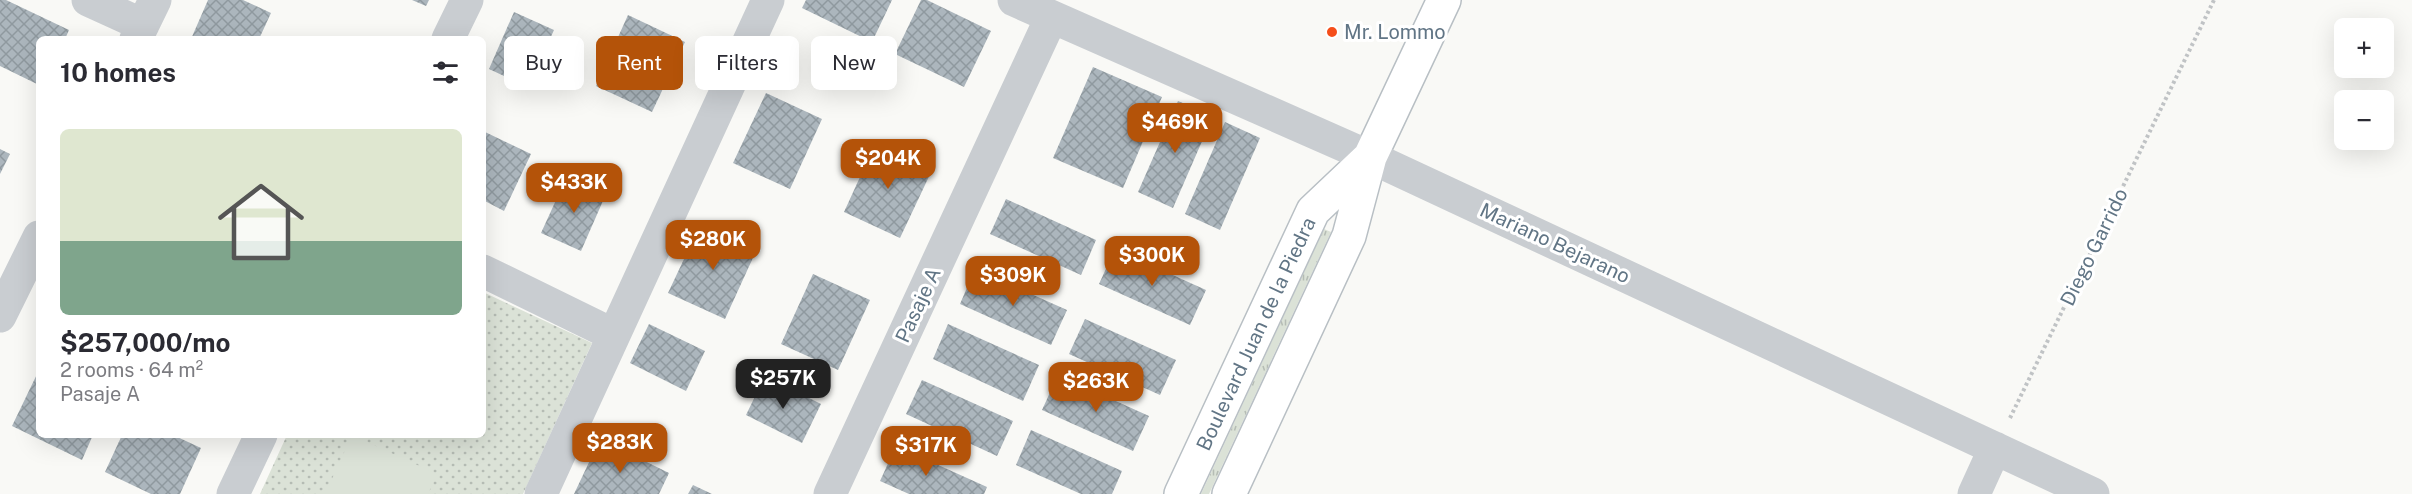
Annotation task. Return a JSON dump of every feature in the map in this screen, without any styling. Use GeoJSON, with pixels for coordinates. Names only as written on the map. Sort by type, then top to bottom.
{"type":"FeatureCollection","features":[{"type":"Feature","properties":{"kind":"main road","name":"Boulevard Juan de la Piedra"},"geometry":{"type":"LineString","coordinates":[[1229,494],[1349,236],[1370,157],[1444,0]]}},
{"type":"Feature","properties":{"kind":"main road","name":"Boulevard Juan de la Piedra"},"geometry":{"type":"LineString","coordinates":[[1181,494],[1313,211],[1370,157]]}},
{"type":"Feature","properties":{"kind":"street"},"geometry":{"type":"LineString","coordinates":[[88,0],[145,21]]}},
{"type":"Feature","properties":{"kind":"street"},"geometry":{"type":"LineString","coordinates":[[449,36],[467,0]]}},
{"type":"Feature","properties":{"kind":"street"},"geometry":{"type":"LineString","coordinates":[[541,494],[768,0]]}},
{"type":"Feature","properties":{"kind":"street","name":"Mariano Bejarano"},"geometry":{"type":"LineString","coordinates":[[1014,0],[1370,157],[2093,494]]}},
{"type":"Feature","properties":{"kind":"street","name":"Pasaje A"},"geometry":{"type":"LineString","coordinates":[[830,494],[1051,18]]}},
{"type":"Feature","properties":{"kind":"street"},"geometry":{"type":"LineString","coordinates":[[0,316],[18,285],[36,244]]}},
{"type":"Feature","properties":{"kind":"street"},"geometry":{"type":"LineString","coordinates":[[486,272],[614,335]]}},
{"type":"Feature","properties":{"kind":"street"},"geometry":{"type":"LineString","coordinates":[[233,494],[260,438]]}},
{"type":"Feature","properties":{"kind":"street"},"geometry":{"type":"LineString","coordinates":[[1974,494],[1995,448]]}},
{"type":"Feature","properties":{"kind":"path","name":"Diego Garrido"},"geometry":{"type":"LineString","coordinates":[[1995,448],[2214,0]]}},
{"type":"Feature","properties":{"kind":"green space"},"geometry":{"type":"Polygon","coordinates":[[[1324,229],[1331,232],[1209,494],[1201,494],[1324,229]]]}},
{"type":"Feature","properties":{"kind":"green space"},"geometry":{"type":"Polygon","coordinates":[[[486,293],[592,343],[523,494],[260,494],[286,438],[486,438],[486,293]]]}},
{"type":"Feature","properties":{"kind":"green space"},"geometry":{"type":"Polygon","coordinates":[[[351,438],[359,438],[437,474],[428,494],[325,494],[351,438]]]}},
{"type":"Feature","properties":{"kind":"building"},"geometry":{"type":"Polygon","coordinates":[[[0,0],[6,0],[69,30],[66,36],[36,36],[36,84],[0,66],[0,0]]]}},
{"type":"Feature","properties":{"kind":"building"},"geometry":{"type":"Polygon","coordinates":[[[208,0],[243,0],[271,13],[260,36],[192,36],[208,0]]]}},
{"type":"Feature","properties":{"kind":"building"},"geometry":{"type":"Polygon","coordinates":[[[412,0],[429,0],[426,6],[412,0]]]}},
{"type":"Feature","properties":{"kind":"building"},"geometry":{"type":"Polygon","coordinates":[[[806,0],[892,0],[875,36],[860,36],[802,8],[806,0]]]}},
{"type":"Feature","properties":{"kind":"building"},"geometry":{"type":"Polygon","coordinates":[[[921,0],[927,0],[991,31],[964,87],[897,55],[897,50],[921,0]]]}},
{"type":"Feature","properties":{"kind":"building"},"geometry":{"type":"Polygon","coordinates":[[[514,12],[554,30],[551,36],[504,36],[504,76],[489,69],[514,12]]]}},
{"type":"Feature","properties":{"kind":"building"},"geometry":{"type":"Polygon","coordinates":[[[628,15],[672,36],[619,36],[628,15]]]}},
{"type":"Feature","properties":{"kind":"building"},"geometry":{"type":"Polygon","coordinates":[[[1093,67],[1162,97],[1123,188],[1053,158],[1093,67]]]}},
{"type":"Feature","properties":{"kind":"building"},"geometry":{"type":"Polygon","coordinates":[[[605,90],[662,90],[652,112],[605,90]]]}},
{"type":"Feature","properties":{"kind":"building"},"geometry":{"type":"Polygon","coordinates":[[[766,93],[822,119],[790,189],[733,163],[766,93]]]}},
{"type":"Feature","properties":{"kind":"building"},"geometry":{"type":"Polygon","coordinates":[[[1178,101],[1213,116],[1173,208],[1138,192],[1178,101]]]}},
{"type":"Feature","properties":{"kind":"building"},"geometry":{"type":"Polygon","coordinates":[[[1225,122],[1260,138],[1220,230],[1185,214],[1225,122]]]}},
{"type":"Feature","properties":{"kind":"building"},"geometry":{"type":"Polygon","coordinates":[[[486,132],[531,154],[504,211],[486,202],[486,132]]]}},
{"type":"Feature","properties":{"kind":"building"},"geometry":{"type":"Polygon","coordinates":[[[876,142],[933,168],[900,238],[844,212],[876,142]]]}},
{"type":"Feature","properties":{"kind":"building"},"geometry":{"type":"Polygon","coordinates":[[[0,149],[10,154],[0,174],[0,149]]]}},
{"type":"Feature","properties":{"kind":"building"},"geometry":{"type":"Polygon","coordinates":[[[567,176],[606,194],[581,251],[541,233],[567,176]]]}},
{"type":"Feature","properties":{"kind":"building"},"geometry":{"type":"Polygon","coordinates":[[[1006,199],[1096,240],[1081,275],[990,234],[1006,199]]]}},
{"type":"Feature","properties":{"kind":"building"},"geometry":{"type":"Polygon","coordinates":[[[701,223],[757,249],[725,319],[668,293],[701,223]]]}},
{"type":"Feature","properties":{"kind":"building"},"geometry":{"type":"Polygon","coordinates":[[[1115,249],[1206,290],[1190,325],[1099,284],[1115,249]]]}},
{"type":"Feature","properties":{"kind":"building"},"geometry":{"type":"Polygon","coordinates":[[[975,269],[1067,310],[1051,345],[960,304],[975,269]]]}},
{"type":"Feature","properties":{"kind":"building"},"geometry":{"type":"Polygon","coordinates":[[[813,274],[870,300],[838,370],[781,344],[813,274]]]}},
{"type":"Feature","properties":{"kind":"building"},"geometry":{"type":"Polygon","coordinates":[[[1085,319],[1176,360],[1160,395],[1069,354],[1085,319]]]}},
{"type":"Feature","properties":{"kind":"building"},"geometry":{"type":"Polygon","coordinates":[[[649,324],[705,351],[686,391],[630,363],[649,324]]]}},
{"type":"Feature","properties":{"kind":"building"},"geometry":{"type":"Polygon","coordinates":[[[948,324],[1039,365],[1023,401],[933,359],[948,324]]]}},
{"type":"Feature","properties":{"kind":"building"},"geometry":{"type":"Polygon","coordinates":[[[1058,375],[1149,416],[1133,451],[1042,410],[1058,375]]]}},
{"type":"Feature","properties":{"kind":"building"},"geometry":{"type":"Polygon","coordinates":[[[36,376],[36,438],[12,426],[36,376]]]}},
{"type":"Feature","properties":{"kind":"building"},"geometry":{"type":"Polygon","coordinates":[[[765,376],[821,404],[802,443],[746,415],[765,376]]]}},
{"type":"Feature","properties":{"kind":"building"},"geometry":{"type":"Polygon","coordinates":[[[922,380],[1013,421],[997,456],[906,414],[922,380]]]}},
{"type":"Feature","properties":{"kind":"building"},"geometry":{"type":"Polygon","coordinates":[[[1031,430],[1122,471],[1112,494],[1081,494],[1016,465],[1031,430]]]}},
{"type":"Feature","properties":{"kind":"building"},"geometry":{"type":"Polygon","coordinates":[[[37,438],[92,438],[82,460],[37,438]]]}},
{"type":"Feature","properties":{"kind":"building"},"geometry":{"type":"Polygon","coordinates":[[[121,438],[179,438],[201,448],[180,494],[151,494],[105,472],[121,438]]]}},
{"type":"Feature","properties":{"kind":"building"},"geometry":{"type":"Polygon","coordinates":[[[600,439],[669,473],[659,494],[574,494],[600,439]]]}},
{"type":"Feature","properties":{"kind":"building"},"geometry":{"type":"Polygon","coordinates":[[[896,446],[987,487],[984,494],[909,494],[880,481],[896,446]]]}},
{"type":"Feature","properties":{"kind":"building"},"geometry":{"type":"Polygon","coordinates":[[[693,485],[712,494],[688,494],[693,485]]]}},
{"type":"Feature","properties":{"kind":"place","name":"Mr. Lommo"},"geometry":{"type":"Point","coordinates":[1332,32]}}]}
